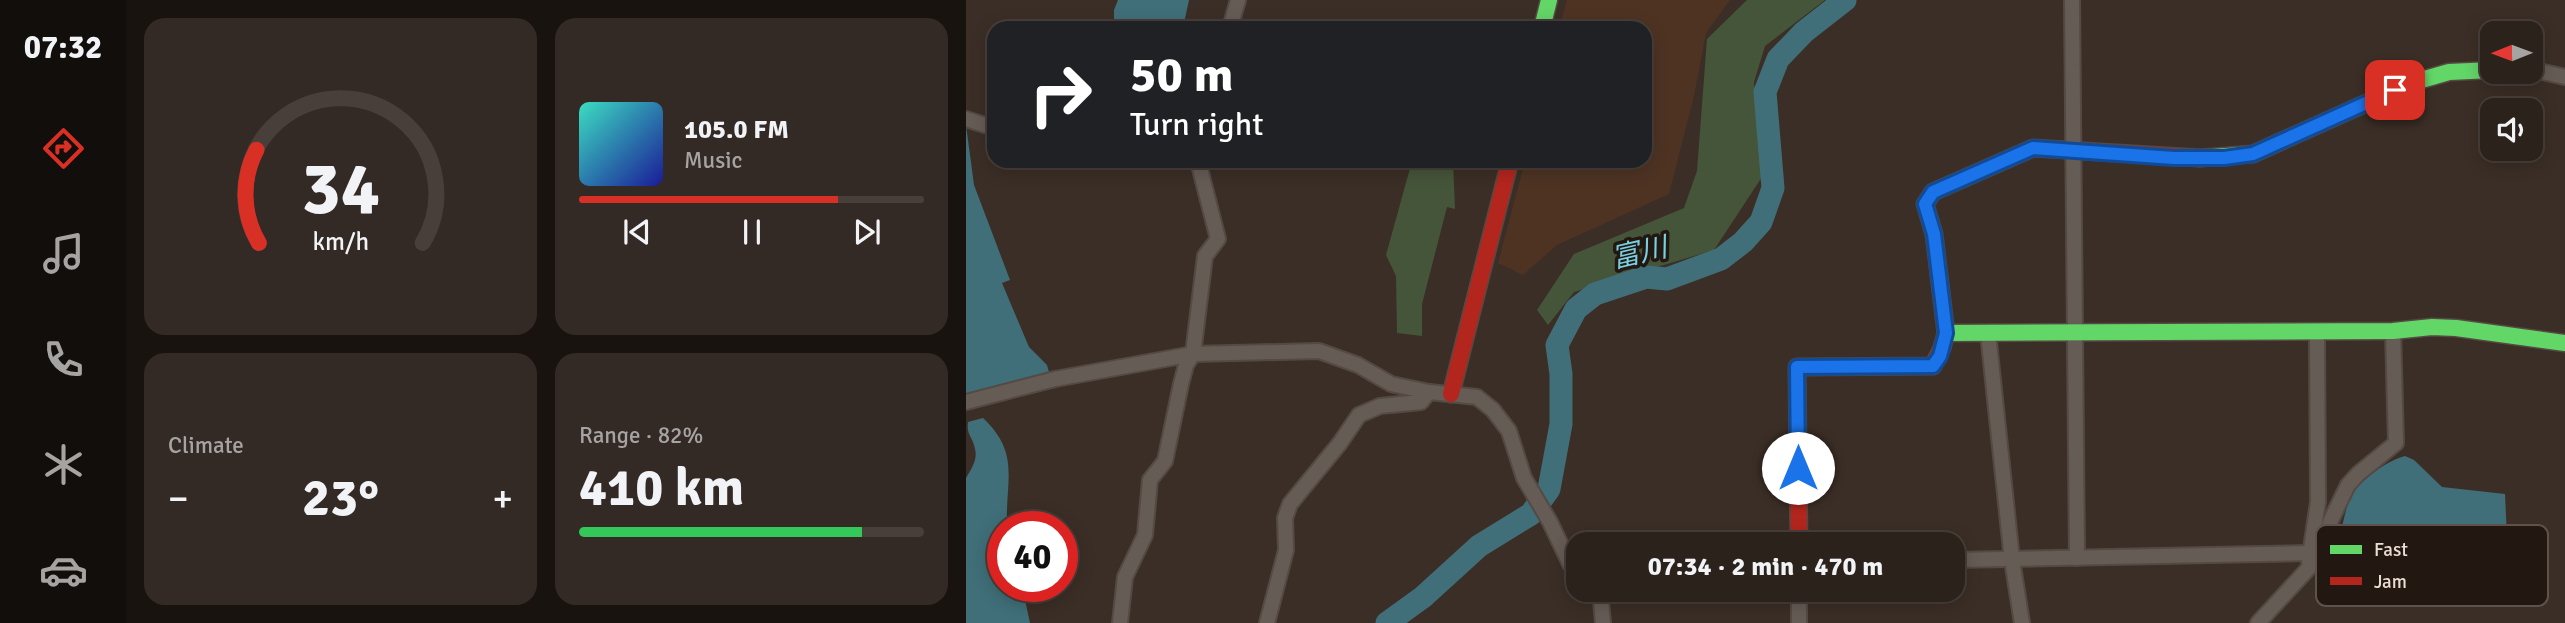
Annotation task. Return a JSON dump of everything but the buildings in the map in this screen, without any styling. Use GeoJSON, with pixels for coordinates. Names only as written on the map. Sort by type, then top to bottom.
{"type":"FeatureCollection","features":[{"type":"Feature","properties":{"kind":"street"},"geometry":{"type":"LineString","coordinates":[[1232,21],[1238,0]]}},
{"type":"Feature","properties":{"kind":"street"},"geometry":{"type":"LineString","coordinates":[[1544,21],[1549,0]]}},
{"type":"Feature","properties":{"kind":"street"},"geometry":{"type":"LineString","coordinates":[[2072,0],[2077,558]]}},
{"type":"Feature","properties":{"kind":"street"},"geometry":{"type":"LineString","coordinates":[[1799,532],[1797,367],[1933,366],[1940,356],[1946,333],[1934,234],[1925,204],[1933,192],[2033,148],[2224,158],[2253,154],[2411,83],[2449,72],[2480,71]]}},
{"type":"Feature","properties":{"kind":"street"},"geometry":{"type":"LineString","coordinates":[[2543,72],[2565,76]]}},
{"type":"Feature","properties":{"kind":"street"},"geometry":{"type":"LineString","coordinates":[[966,119],[987,126]]}},
{"type":"Feature","properties":{"kind":"street"},"geometry":{"type":"LineString","coordinates":[[1120,623],[1125,577],[1145,534],[1150,480],[1165,461],[1186,365],[1194,354],[1205,256],[1219,239],[1200,168]]}},
{"type":"Feature","properties":{"kind":"street"},"geometry":{"type":"LineString","coordinates":[[1451,394],[1492,243],[1508,168]]}},
{"type":"Feature","properties":{"kind":"street"},"geometry":{"type":"LineString","coordinates":[[1946,333],[2317,332],[2393,331],[2432,327],[2565,342]]}},
{"type":"Feature","properties":{"kind":"street"},"geometry":{"type":"LineString","coordinates":[[2328,525],[2348,485],[2396,443],[2393,331]]}},
{"type":"Feature","properties":{"kind":"street"},"geometry":{"type":"LineString","coordinates":[[2258,623],[2309,560],[2318,502],[2317,332]]}},
{"type":"Feature","properties":{"kind":"street"},"geometry":{"type":"LineString","coordinates":[[1988,333],[2012,560],[2022,623]]}},
{"type":"Feature","properties":{"kind":"street"},"geometry":{"type":"LineString","coordinates":[[966,402],[1055,379],[1194,354],[1319,351],[1358,365],[1391,384],[1429,392],[1477,397],[1493,410],[1509,430],[1524,478],[1566,556]]}},
{"type":"Feature","properties":{"kind":"street"},"geometry":{"type":"LineString","coordinates":[[1267,623],[1286,550],[1285,518],[1290,504],[1360,415],[1380,406],[1421,402],[1429,392]]}},
{"type":"Feature","properties":{"kind":"street"},"geometry":{"type":"LineString","coordinates":[[1965,560],[2316,558]]}},
{"type":"Feature","properties":{"kind":"street"},"geometry":{"type":"LineString","coordinates":[[1601,602],[1603,623]]}},
{"type":"Feature","properties":{"kind":"street"},"geometry":{"type":"LineString","coordinates":[[1799,602],[1799,623]]}},
{"type":"Feature","properties":{"kind":"shaded area"},"geometry":{"type":"Polygon","coordinates":[[[1567,0],[1730,0],[1706,33],[1694,96],[1669,194],[1557,245],[1523,275],[1498,263],[1523,168],[1652,168],[1652,21],[1561,21],[1567,0]]]}},
{"type":"Feature","properties":{"kind":"green space"},"geometry":{"type":"Polygon","coordinates":[[[1747,0],[1825,0],[1765,46],[1754,82],[1762,177],[1714,250],[1574,292],[1548,325],[1537,310],[1574,254],[1684,208],[1697,171],[1707,39],[1747,0]]]}},
{"type":"Feature","properties":{"kind":"green space"},"geometry":{"type":"Polygon","coordinates":[[[1410,168],[1453,168],[1455,209],[1447,207],[1422,304],[1422,336],[1397,333],[1396,276],[1386,255],[1410,168]]]}},
{"type":"Feature","properties":{"kind":"water"},"geometry":{"type":"Polygon","coordinates":[[[1118,0],[1189,0],[1184,21],[1114,21],[1118,0]]]}},
{"type":"Feature","properties":{"kind":"water"},"geometry":{"type":"Polygon","coordinates":[[[966,125],[974,185],[1010,280],[1002,283],[1029,347],[1047,365],[1049,372],[966,395],[966,125]]]}},
{"type":"Feature","properties":{"kind":"water"},"geometry":{"type":"Polygon","coordinates":[[[983,418],[995,431],[1007,456],[1007,511],[987,511],[987,602],[1025,602],[1030,623],[966,623],[966,478],[976,457],[968,422],[983,418]]]}},
{"type":"Feature","properties":{"kind":"water"},"geometry":{"type":"Polygon","coordinates":[[[2405,456],[2414,460],[2442,487],[2505,494],[2506,525],[2343,525],[2356,488],[2391,462],[2405,456]]]}},
{"type":"Feature","properties":{"kind":"waterway","name":"富川"},"geometry":{"type":"LineString","coordinates":[[1387,623],[1423,597],[1479,546],[1531,514],[1549,489],[1561,424],[1561,374],[1557,345],[1576,309],[1595,294],[1646,277],[1667,279],[1721,259],[1743,242],[1761,222],[1773,188],[1765,92],[1778,59],[1804,32],[1845,0]]}},
{"type":"Feature","properties":{"kind":"traffic: fast"},"geometry":{"type":"LineString","coordinates":[[1544,21],[1549,0]]}},
{"type":"Feature","properties":{"kind":"traffic: fast"},"geometry":{"type":"LineString","coordinates":[[2200,158],[2253,154],[2411,83],[2449,72],[2480,71]]}},
{"type":"Feature","properties":{"kind":"traffic: fast"},"geometry":{"type":"LineString","coordinates":[[1942,348],[1946,333],[2393,331],[2432,327],[2565,343]]}},
{"type":"Feature","properties":{"kind":"traffic: jam"},"geometry":{"type":"LineString","coordinates":[[1946,333],[1934,234],[1925,204],[1933,192],[2033,148],[2200,158]]}},
{"type":"Feature","properties":{"kind":"traffic: jam"},"geometry":{"type":"LineString","coordinates":[[1451,394],[1508,168]]}},
{"type":"Feature","properties":{"kind":"traffic: jam"},"geometry":{"type":"LineString","coordinates":[[1799,532],[1797,367],[1933,366],[1942,348]]}},
{"type":"Feature","properties":{"kind":"route"},"geometry":{"type":"LineString","coordinates":[[1798,468],[1797,367],[1933,366],[1940,356],[1946,333],[1934,234],[1925,204],[1933,192],[2033,148],[2174,158],[2224,158],[2253,154],[2276,146],[2395,90]]}}]}
